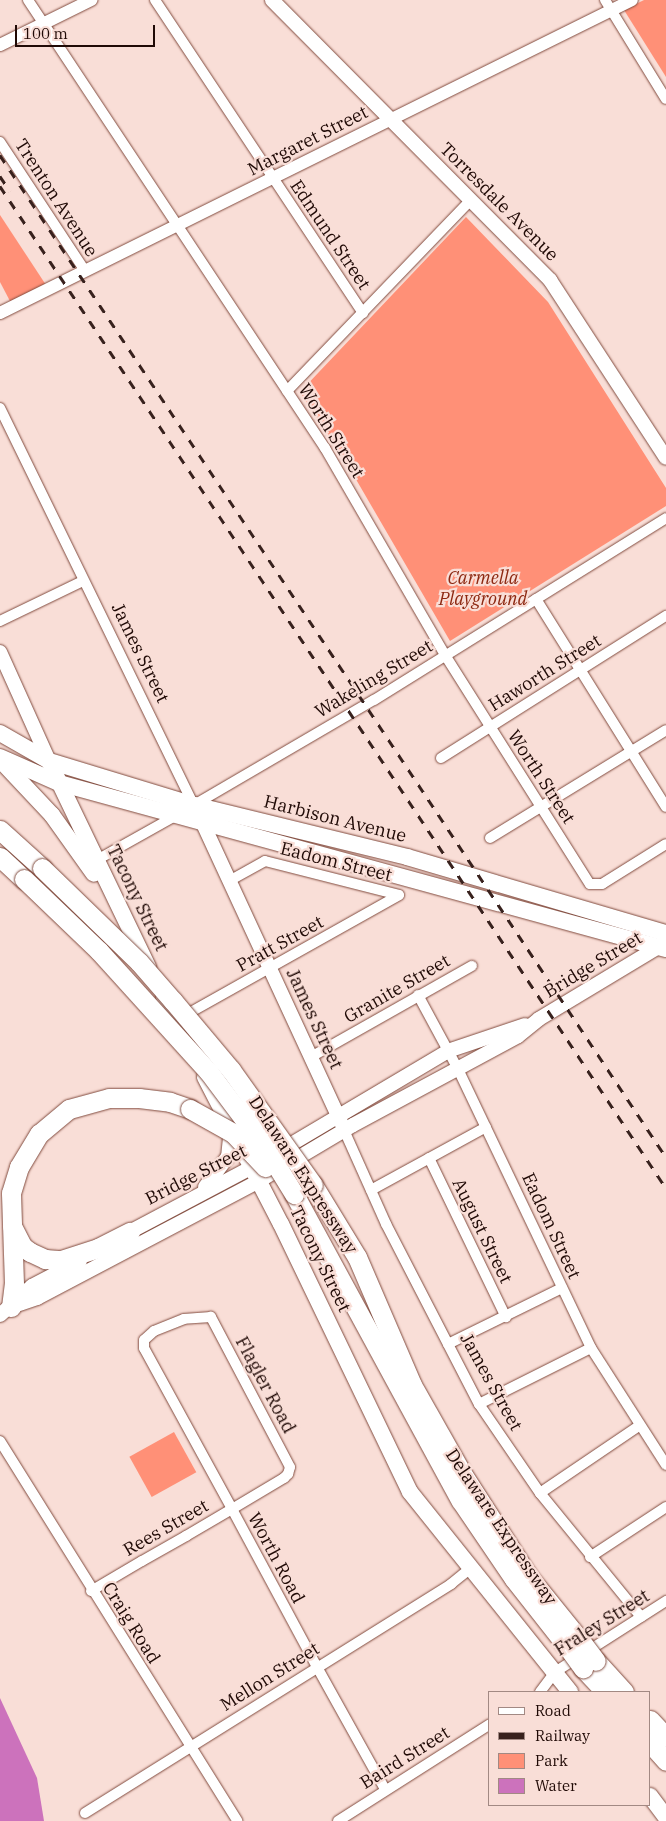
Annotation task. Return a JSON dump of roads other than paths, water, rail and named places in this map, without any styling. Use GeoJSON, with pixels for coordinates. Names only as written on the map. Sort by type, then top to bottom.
{"type":"FeatureCollection","features":[{"type":"Feature","properties":{"kind":"highway","name":"Delaware Expressway"},"geometry":{"type":"LineString","coordinates":[[0,830],[42,868],[138,962],[173,1001],[231,1070],[313,1185],[358,1257],[412,1385],[462,1475],[528,1576],[589,1664],[604,1691]]}},
{"type":"Feature","properties":{"kind":"highway","name":"Delaware Expressway"},"geometry":{"type":"LineString","coordinates":[[0,857],[99,951],[208,1072],[262,1143],[292,1198],[342,1279],[420,1431],[461,1502],[514,1579],[576,1646]]}},
{"type":"Feature","properties":{"kind":"highway"},"geometry":{"type":"LineString","coordinates":[[6,1311],[14,1284],[11,1193],[19,1167],[39,1134],[69,1109],[109,1098],[139,1098],[170,1102],[190,1109],[221,1124],[244,1143],[292,1198]]}},
{"type":"Feature","properties":{"kind":"highway"},"geometry":{"type":"LineString","coordinates":[[11,1222],[22,1246],[45,1259],[78,1256],[130,1232]]}},
{"type":"Feature","properties":{"kind":"highway","name":"Delaware Expressway"},"geometry":{"type":"LineString","coordinates":[[589,1664],[623,1691]]}},
{"type":"Feature","properties":{"kind":"highway"},"geometry":{"type":"LineString","coordinates":[[651,1721],[666,1737]]}},
{"type":"Feature","properties":{"kind":"highway"},"geometry":{"type":"LineString","coordinates":[[651,1744],[666,1761]]}},
{"type":"Feature","properties":{"kind":"main road","name":"Torresdale Avenue"},"geometry":{"type":"LineString","coordinates":[[272,0],[471,200],[559,292],[666,458]]}},
{"type":"Feature","properties":{"kind":"main road","name":"Tacony Street"},"geometry":{"type":"LineString","coordinates":[[0,652],[116,905],[256,1174],[410,1492],[569,1691]]}},
{"type":"Feature","properties":{"kind":"main road","name":"Harbison Avenue"},"geometry":{"type":"LineString","coordinates":[[0,733],[49,761],[194,805],[407,857],[664,943]]}},
{"type":"Feature","properties":{"kind":"main road","name":"Harbison Avenue"},"geometry":{"type":"LineString","coordinates":[[0,759],[59,783],[202,823],[664,943]]}},
{"type":"Feature","properties":{"kind":"main road"},"geometry":{"type":"LineString","coordinates":[[0,759],[52,815],[116,905]]}},
{"type":"Feature","properties":{"kind":"main road","name":"James Street"},"geometry":{"type":"LineString","coordinates":[[194,805],[269,969],[312,1057],[344,1130]]}},
{"type":"Feature","properties":{"kind":"main road","name":"Bridge Street"},"geometry":{"type":"LineString","coordinates":[[6,1311],[37,1298],[256,1174],[344,1130],[457,1067],[518,1036],[539,1019],[664,943]]}},
{"type":"Feature","properties":{"kind":"main road","name":"Bridge Street"},"geometry":{"type":"LineString","coordinates":[[6,1311],[32,1286],[189,1199],[256,1174],[338,1116],[448,1050],[539,1019]]}},
{"type":"Feature","properties":{"kind":"main road"},"geometry":{"type":"LineString","coordinates":[[189,1199],[211,1182],[225,1162],[231,1143],[231,1127]]}},
{"type":"Feature","properties":{"kind":"main road"},"geometry":{"type":"LineString","coordinates":[[651,1797],[666,1817]]}},
{"type":"Feature","properties":{"kind":"street","name":"Worth Street"},"geometry":{"type":"LineString","coordinates":[[28,0],[325,448],[445,655],[590,884],[594,886],[666,844]]}},
{"type":"Feature","properties":{"kind":"street"},"geometry":{"type":"LineString","coordinates":[[0,45],[91,0]]}},
{"type":"Feature","properties":{"kind":"street","name":"Edmund Street"},"geometry":{"type":"LineString","coordinates":[[155,0],[272,179],[363,312]]}},
{"type":"Feature","properties":{"kind":"street","name":"Margaret Street"},"geometry":{"type":"LineString","coordinates":[[0,313],[272,179],[608,5],[632,0]]}},
{"type":"Feature","properties":{"kind":"street"},"geometry":{"type":"LineString","coordinates":[[608,5],[666,98]]}},
{"type":"Feature","properties":{"kind":"street","name":"Trenton Avenue"},"geometry":{"type":"LineString","coordinates":[[0,142],[85,271]]}},
{"type":"Feature","properties":{"kind":"street"},"geometry":{"type":"LineString","coordinates":[[288,391],[471,200]]}},
{"type":"Feature","properties":{"kind":"street","name":"James Street"},"geometry":{"type":"LineString","coordinates":[[0,408],[194,805]]}},
{"type":"Feature","properties":{"kind":"street","name":"Wakeling Street"},"geometry":{"type":"LineString","coordinates":[[95,861],[194,805],[445,655],[666,518]]}},
{"type":"Feature","properties":{"kind":"street"},"geometry":{"type":"LineString","coordinates":[[0,621],[83,581]]}},
{"type":"Feature","properties":{"kind":"street"},"geometry":{"type":"LineString","coordinates":[[536,599],[666,807]]}},
{"type":"Feature","properties":{"kind":"street","name":"Haworth Street"},"geometry":{"type":"LineString","coordinates":[[441,758],[666,616]]}},
{"type":"Feature","properties":{"kind":"street"},"geometry":{"type":"LineString","coordinates":[[490,838],[666,730]]}},
{"type":"Feature","properties":{"kind":"street","name":"Eadom Street"},"geometry":{"type":"LineString","coordinates":[[229,881],[264,861],[399,895]]}},
{"type":"Feature","properties":{"kind":"street","name":"Pratt Street"},"geometry":{"type":"LineString","coordinates":[[176,1020],[399,895]]}},
{"type":"Feature","properties":{"kind":"street","name":"Granite Street"},"geometry":{"type":"LineString","coordinates":[[312,1057],[472,966]]}},
{"type":"Feature","properties":{"kind":"street","name":"Eadom Street"},"geometry":{"type":"LineString","coordinates":[[418,995],[457,1067],[591,1348],[666,1465]]}},
{"type":"Feature","properties":{"kind":"street"},"geometry":{"type":"LineString","coordinates":[[371,1190],[486,1127]]}},
{"type":"Feature","properties":{"kind":"street","name":"James Street"},"geometry":{"type":"LineString","coordinates":[[344,1130],[371,1190],[479,1404],[540,1493],[590,1557],[641,1617]]}},
{"type":"Feature","properties":{"kind":"street","name":"August Street"},"geometry":{"type":"LineString","coordinates":[[429,1158],[506,1317]]}},
{"type":"Feature","properties":{"kind":"street"},"geometry":{"type":"LineString","coordinates":[[448,1344],[562,1288]]}},
{"type":"Feature","properties":{"kind":"street","name":"Flagler Road"},"geometry":{"type":"LineString","coordinates":[[144,1340],[154,1331],[184,1319],[211,1317],[290,1467],[284,1478],[232,1509]]}},
{"type":"Feature","properties":{"kind":"street","name":"Worth Road"},"geometry":{"type":"LineString","coordinates":[[144,1340],[144,1348],[385,1790]]}},
{"type":"Feature","properties":{"kind":"street"},"geometry":{"type":"LineString","coordinates":[[479,1404],[591,1348]]}},
{"type":"Feature","properties":{"kind":"street"},"geometry":{"type":"LineString","coordinates":[[540,1493],[640,1426]]}},
{"type":"Feature","properties":{"kind":"street","name":"Craig Road"},"geometry":{"type":"LineString","coordinates":[[0,1441],[91,1590],[237,1821]]}},
{"type":"Feature","properties":{"kind":"street"},"geometry":{"type":"LineString","coordinates":[[590,1557],[666,1507]]}},
{"type":"Feature","properties":{"kind":"street","name":"Rees Street"},"geometry":{"type":"LineString","coordinates":[[91,1590],[232,1509]]}},
{"type":"Feature","properties":{"kind":"street","name":"Mellon Street"},"geometry":{"type":"LineString","coordinates":[[84,1812],[451,1584],[471,1568]]}},
{"type":"Feature","properties":{"kind":"street","name":"Fraley Street"},"geometry":{"type":"LineString","coordinates":[[555,1672],[666,1601]]}},
{"type":"Feature","properties":{"kind":"street"},"geometry":{"type":"LineString","coordinates":[[541,1691],[555,1672]]}},
{"type":"Feature","properties":{"kind":"street","name":"Baird Street"},"geometry":{"type":"LineString","coordinates":[[338,1821],[488,1725]]}},
{"type":"Feature","properties":{"kind":"water"},"geometry":{"type":"Polygon","coordinates":[[[0,1698],[37,1778],[44,1821],[0,1821],[0,1698]]]}},
{"type":"Feature","properties":{"kind":"railway"},"geometry":{"type":"LineString","coordinates":[[0,155],[666,1157]]}},
{"type":"Feature","properties":{"kind":"railway"},"geometry":{"type":"LineString","coordinates":[[0,176],[10,191]]}},
{"type":"Feature","properties":{"kind":"railway"},"geometry":{"type":"LineString","coordinates":[[0,186],[666,1188]]}},
{"type":"Feature","properties":{"kind":"park label","name":"Carmella Playground"},"geometry":{"type":"Point","coordinates":[483,589]}}]}
